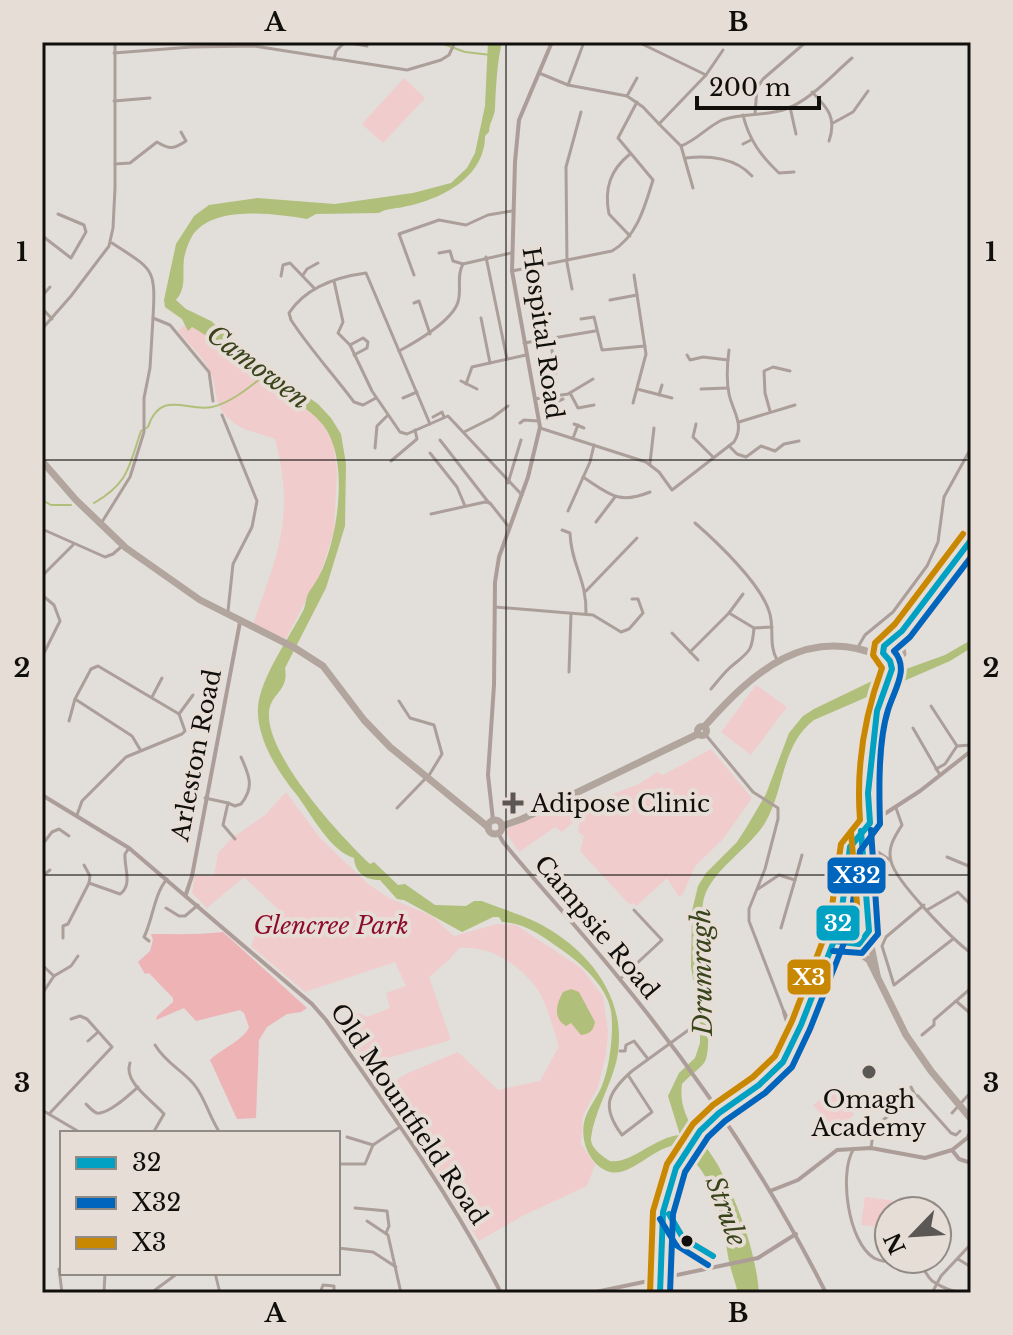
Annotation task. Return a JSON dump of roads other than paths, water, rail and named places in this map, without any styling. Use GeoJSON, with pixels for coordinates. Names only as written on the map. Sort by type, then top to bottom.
{"type":"FeatureCollection","features":[{"type":"Feature","properties":{"kind":"highway"},"geometry":{"type":"LineString","coordinates":[[42,461],[122,545],[188,593],[295,648],[328,671],[376,734],[426,778],[490,823],[493,833],[702,732],[739,687],[777,660],[808,649],[858,648],[872,651],[891,664]]}},
{"type":"Feature","properties":{"kind":"highway"},"geometry":{"type":"LineString","coordinates":[[872,651],[884,646],[902,631],[971,540]]}},
{"type":"Feature","properties":{"kind":"highway"},"geometry":{"type":"LineString","coordinates":[[877,975],[869,931],[861,811],[865,758],[891,664],[903,654],[902,631]]}},
{"type":"Feature","properties":{"kind":"highway"},"geometry":{"type":"LineString","coordinates":[[892,640],[901,644]]}},
{"type":"Feature","properties":{"kind":"highway"},"geometry":{"type":"LineString","coordinates":[[884,646],[891,664]]}},
{"type":"Feature","properties":{"kind":"highway"},"geometry":{"type":"LineString","coordinates":[[872,958],[868,801],[877,711]]}},
{"type":"Feature","properties":{"kind":"highway"},"geometry":{"type":"LineString","coordinates":[[868,801],[871,809],[881,816]]}},
{"type":"Feature","properties":{"kind":"highway"},"geometry":{"type":"LineString","coordinates":[[834,941],[859,944],[869,931]]}},
{"type":"Feature","properties":{"kind":"highway"},"geometry":{"type":"LineString","coordinates":[[834,941],[869,960],[906,1035],[971,1120]]}},
{"type":"Feature","properties":{"kind":"main road","name":"Hospital Road"},"geometry":{"type":"LineString","coordinates":[[490,823],[488,775],[499,557],[522,495],[540,427],[512,271],[512,211],[519,120],[552,42]]}},
{"type":"Feature","properties":{"kind":"main road","name":"Arleston Road"},"geometry":{"type":"LineString","coordinates":[[186,894],[240,622]]}},
{"type":"Feature","properties":{"kind":"main road"},"geometry":{"type":"LineString","coordinates":[[660,1293],[663,1212],[671,1178],[700,1131],[781,1065],[793,1043],[834,941],[844,896],[847,859],[856,837],[868,824],[971,751]]}},
{"type":"Feature","properties":{"kind":"main road","name":"Old Mountfield Road"},"geometry":{"type":"LineString","coordinates":[[43,797],[129,848],[312,1004],[400,1127],[482,1256],[501,1293]]}},
{"type":"Feature","properties":{"kind":"main road","name":"Campsie Road"},"geometry":{"type":"LineString","coordinates":[[500,830],[503,842],[620,979],[695,1075],[796,1234],[825,1292]]}},
{"type":"Feature","properties":{"kind":"main road"},"geometry":{"type":"LineString","coordinates":[[784,1012],[793,1043]]}},
{"type":"Feature","properties":{"kind":"main road"},"geometry":{"type":"LineString","coordinates":[[770,1191],[798,1180],[837,1150],[871,1148],[925,1158],[952,1150],[971,1136]]}},
{"type":"Feature","properties":{"kind":"main road"},"geometry":{"type":"LineString","coordinates":[[952,1150],[959,1159],[971,1163]]}},
{"type":"Feature","properties":{"kind":"main road"},"geometry":{"type":"LineString","coordinates":[[591,1293],[758,1258],[796,1234]]}},
{"type":"Feature","properties":{"kind":"street"},"geometry":{"type":"LineString","coordinates":[[42,329],[89,275],[110,242],[115,164],[115,42]]}},
{"type":"Feature","properties":{"kind":"street"},"geometry":{"type":"LineString","coordinates":[[334,59],[345,42],[367,46]]}},
{"type":"Feature","properties":{"kind":"street"},"geometry":{"type":"LineString","coordinates":[[568,85],[584,42]]}},
{"type":"Feature","properties":{"kind":"street"},"geometry":{"type":"LineString","coordinates":[[638,42],[706,75]]}},
{"type":"Feature","properties":{"kind":"street"},"geometry":{"type":"LineString","coordinates":[[755,114],[757,88],[763,79],[806,42]]}},
{"type":"Feature","properties":{"kind":"street"},"geometry":{"type":"LineString","coordinates":[[114,53],[240,46],[407,70],[428,65],[451,51],[455,44]]}},
{"type":"Feature","properties":{"kind":"street"},"geometry":{"type":"LineString","coordinates":[[659,124],[706,75],[723,50]]}},
{"type":"Feature","properties":{"kind":"street"},"geometry":{"type":"LineString","coordinates":[[681,146],[693,142],[719,122],[743,115],[783,111],[812,92],[852,58]]}},
{"type":"Feature","properties":{"kind":"street"},"geometry":{"type":"LineString","coordinates":[[539,73],[568,85],[627,96],[637,102],[681,146],[693,188]]}},
{"type":"Feature","properties":{"kind":"street"},"geometry":{"type":"LineString","coordinates":[[627,96],[637,78]]}},
{"type":"Feature","properties":{"kind":"street"},"geometry":{"type":"LineString","coordinates":[[833,123],[853,112],[868,91]]}},
{"type":"Feature","properties":{"kind":"street"},"geometry":{"type":"LineString","coordinates":[[812,92],[830,114],[833,123],[829,141]]}},
{"type":"Feature","properties":{"kind":"street"},"geometry":{"type":"LineString","coordinates":[[114,101],[150,98]]}},
{"type":"Feature","properties":{"kind":"street"},"geometry":{"type":"LineString","coordinates":[[512,271],[612,251],[623,245],[630,236],[653,180],[618,138],[637,102]]}},
{"type":"Feature","properties":{"kind":"street"},"geometry":{"type":"LineString","coordinates":[[790,107],[796,134]]}},
{"type":"Feature","properties":{"kind":"street"},"geometry":{"type":"LineString","coordinates":[[572,289],[568,260],[566,167],[581,112]]}},
{"type":"Feature","properties":{"kind":"street"},"geometry":{"type":"LineString","coordinates":[[743,115],[751,140],[777,171],[794,172]]}},
{"type":"Feature","properties":{"kind":"street"},"geometry":{"type":"LineString","coordinates":[[115,164],[130,163],[157,142],[168,149],[174,148],[186,141],[181,132]]}},
{"type":"Feature","properties":{"kind":"street"},"geometry":{"type":"LineString","coordinates":[[743,144],[751,140]]}},
{"type":"Feature","properties":{"kind":"street"},"geometry":{"type":"LineString","coordinates":[[630,154],[617,164],[607,189],[609,214],[630,236]]}},
{"type":"Feature","properties":{"kind":"street"},"geometry":{"type":"LineString","coordinates":[[686,158],[736,163],[752,176]]}},
{"type":"Feature","properties":{"kind":"street"},"geometry":{"type":"LineString","coordinates":[[414,275],[399,234],[439,220],[466,225],[488,215],[512,211]]}},
{"type":"Feature","properties":{"kind":"street"},"geometry":{"type":"LineString","coordinates":[[43,237],[71,258],[86,232],[84,225],[58,214]]}},
{"type":"Feature","properties":{"kind":"street"},"geometry":{"type":"LineString","coordinates":[[100,524],[130,477],[144,432],[144,398],[155,318],[155,282],[151,271],[110,242]]}},
{"type":"Feature","properties":{"kind":"street"},"geometry":{"type":"LineString","coordinates":[[439,253],[450,251],[453,261],[463,264],[511,253]]}},
{"type":"Feature","properties":{"kind":"street"},"geometry":{"type":"LineString","coordinates":[[486,257],[507,359]]}},
{"type":"Feature","properties":{"kind":"street"},"geometry":{"type":"LineString","coordinates":[[281,276],[286,263],[290,263],[314,288]]}},
{"type":"Feature","properties":{"kind":"street"},"geometry":{"type":"LineString","coordinates":[[303,275],[318,263]]}},
{"type":"Feature","properties":{"kind":"street"},"geometry":{"type":"LineString","coordinates":[[399,351],[430,334],[456,306],[463,264]]}},
{"type":"Feature","properties":{"kind":"street"},"geometry":{"type":"LineString","coordinates":[[376,398],[363,405],[354,402],[323,366],[291,320],[289,313],[293,307],[314,288],[366,273],[430,424]]}},
{"type":"Feature","properties":{"kind":"street"},"geometry":{"type":"LineString","coordinates":[[633,403],[646,346],[634,275]]}},
{"type":"Feature","properties":{"kind":"street"},"geometry":{"type":"LineString","coordinates":[[334,281],[343,322],[338,333],[350,345],[376,398],[403,434],[444,417],[452,419],[522,495]]}},
{"type":"Feature","properties":{"kind":"street"},"geometry":{"type":"LineString","coordinates":[[42,296],[50,287]]}},
{"type":"Feature","properties":{"kind":"street"},"geometry":{"type":"LineString","coordinates":[[610,300],[637,295]]}},
{"type":"Feature","properties":{"kind":"street"},"geometry":{"type":"LineString","coordinates":[[414,303],[419,301],[430,334]]}},
{"type":"Feature","properties":{"kind":"street"},"geometry":{"type":"LineString","coordinates":[[42,308],[52,319]]}},
{"type":"Feature","properties":{"kind":"street"},"geometry":{"type":"LineString","coordinates":[[581,319],[594,317],[602,350],[646,346]]}},
{"type":"Feature","properties":{"kind":"street"},"geometry":{"type":"LineString","coordinates":[[155,318],[170,325],[209,372],[213,401]]}},
{"type":"Feature","properties":{"kind":"street"},"geometry":{"type":"LineString","coordinates":[[481,318],[490,363]]}},
{"type":"Feature","properties":{"kind":"street"},"geometry":{"type":"LineString","coordinates":[[524,343],[596,331]]}},
{"type":"Feature","properties":{"kind":"street"},"geometry":{"type":"LineString","coordinates":[[350,345],[363,338],[368,342],[367,348],[354,355]]}},
{"type":"Feature","properties":{"kind":"street"},"geometry":{"type":"LineString","coordinates":[[550,339],[556,373]]}},
{"type":"Feature","properties":{"kind":"street"},"geometry":{"type":"LineString","coordinates":[[540,427],[650,464],[672,490],[738,436],[739,422],[728,388],[729,350]]}},
{"type":"Feature","properties":{"kind":"street"},"geometry":{"type":"LineString","coordinates":[[466,384],[472,367],[526,355]]}},
{"type":"Feature","properties":{"kind":"street"},"geometry":{"type":"LineString","coordinates":[[687,355],[690,360],[703,357],[728,360]]}},
{"type":"Feature","properties":{"kind":"street"},"geometry":{"type":"LineString","coordinates":[[770,411],[764,371],[773,367],[790,371]]}},
{"type":"Feature","properties":{"kind":"street"},"geometry":{"type":"LineString","coordinates":[[535,399],[570,393],[593,379]]}},
{"type":"Feature","properties":{"kind":"street"},"geometry":{"type":"LineString","coordinates":[[461,381],[477,389]]}},
{"type":"Feature","properties":{"kind":"street"},"geometry":{"type":"LineString","coordinates":[[659,395],[662,385]]}},
{"type":"Feature","properties":{"kind":"street"},"geometry":{"type":"LineString","coordinates":[[701,389],[728,388]]}},
{"type":"Feature","properties":{"kind":"street"},"geometry":{"type":"LineString","coordinates":[[637,389],[672,398]]}},
{"type":"Feature","properties":{"kind":"street"},"geometry":{"type":"LineString","coordinates":[[403,398],[417,392]]}},
{"type":"Feature","properties":{"kind":"street"},"geometry":{"type":"LineString","coordinates":[[570,393],[578,408],[594,405]]}},
{"type":"Feature","properties":{"kind":"street"},"geometry":{"type":"LineString","coordinates":[[550,396],[553,403]]}},
{"type":"Feature","properties":{"kind":"street"},"geometry":{"type":"LineString","coordinates":[[545,413],[549,405],[563,399]]}},
{"type":"Feature","properties":{"kind":"street"},"geometry":{"type":"LineString","coordinates":[[739,422],[795,405]]}},
{"type":"Feature","properties":{"kind":"street"},"geometry":{"type":"LineString","coordinates":[[464,432],[508,406]]}},
{"type":"Feature","properties":{"kind":"street"},"geometry":{"type":"LineString","coordinates":[[433,417],[442,412],[444,417]]}},
{"type":"Feature","properties":{"kind":"street"},"geometry":{"type":"LineString","coordinates":[[222,415],[257,501],[252,527],[233,564],[227,615]]}},
{"type":"Feature","properties":{"kind":"street"},"geometry":{"type":"LineString","coordinates":[[375,448],[377,426],[388,415]]}},
{"type":"Feature","properties":{"kind":"street"},"geometry":{"type":"LineString","coordinates":[[520,423],[524,420],[538,421]]}},
{"type":"Feature","properties":{"kind":"street"},"geometry":{"type":"LineString","coordinates":[[573,438],[576,424],[584,428]]}},
{"type":"Feature","properties":{"kind":"street"},"geometry":{"type":"LineString","coordinates":[[696,424],[693,437],[713,457]]}},
{"type":"Feature","properties":{"kind":"street"},"geometry":{"type":"LineString","coordinates":[[650,464],[654,428]]}},
{"type":"Feature","properties":{"kind":"street"},"geometry":{"type":"LineString","coordinates":[[399,462],[393,459],[417,439],[415,430]]}},
{"type":"Feature","properties":{"kind":"street"},"geometry":{"type":"LineString","coordinates":[[440,440],[509,527]]}},
{"type":"Feature","properties":{"kind":"street"},"geometry":{"type":"LineString","coordinates":[[508,483],[521,440]]}},
{"type":"Feature","properties":{"kind":"street"},"geometry":{"type":"LineString","coordinates":[[729,446],[746,457],[761,446],[775,451],[784,444],[799,441]]}},
{"type":"Feature","properties":{"kind":"street"},"geometry":{"type":"LineString","coordinates":[[568,511],[594,445]]}},
{"type":"Feature","properties":{"kind":"street"},"geometry":{"type":"LineString","coordinates":[[858,648],[860,641],[893,612],[927,566],[938,542],[942,502],[971,448]]}},
{"type":"Feature","properties":{"kind":"street"},"geometry":{"type":"LineString","coordinates":[[430,453],[457,487],[466,507]]}},
{"type":"Feature","properties":{"kind":"street"},"geometry":{"type":"LineString","coordinates":[[583,477],[615,497],[631,498],[650,492]]}},
{"type":"Feature","properties":{"kind":"street"},"geometry":{"type":"LineString","coordinates":[[596,522],[615,497]]}},
{"type":"Feature","properties":{"kind":"street"},"geometry":{"type":"LineString","coordinates":[[431,514],[490,503]]}},
{"type":"Feature","properties":{"kind":"street"},"geometry":{"type":"LineString","coordinates":[[695,523],[743,571],[769,609],[771,647],[777,660]]}},
{"type":"Feature","properties":{"kind":"street"},"geometry":{"type":"LineString","coordinates":[[42,529],[105,557],[122,545]]}},
{"type":"Feature","properties":{"kind":"street"},"geometry":{"type":"LineString","coordinates":[[562,530],[570,533],[570,551],[586,591],[586,614]]}},
{"type":"Feature","properties":{"kind":"street"},"geometry":{"type":"LineString","coordinates":[[586,591],[637,538]]}},
{"type":"Feature","properties":{"kind":"street"},"geometry":{"type":"LineString","coordinates":[[42,576],[74,544]]}},
{"type":"Feature","properties":{"kind":"street"},"geometry":{"type":"LineString","coordinates":[[690,652],[729,613],[743,594]]}},
{"type":"Feature","properties":{"kind":"street"},"geometry":{"type":"LineString","coordinates":[[42,595],[54,605],[60,621],[42,657]]}},
{"type":"Feature","properties":{"kind":"street"},"geometry":{"type":"LineString","coordinates":[[495,607],[593,615],[623,632],[643,613],[638,599],[632,599]]}},
{"type":"Feature","properties":{"kind":"street"},"geometry":{"type":"LineString","coordinates":[[535,609],[538,602]]}},
{"type":"Feature","properties":{"kind":"street"},"geometry":{"type":"LineString","coordinates":[[729,613],[754,628],[772,627]]}},
{"type":"Feature","properties":{"kind":"street"},"geometry":{"type":"LineString","coordinates":[[569,672],[571,614]]}},
{"type":"Feature","properties":{"kind":"street"},"geometry":{"type":"LineString","coordinates":[[711,689],[731,666],[747,655],[754,628]]}},
{"type":"Feature","properties":{"kind":"street"},"geometry":{"type":"LineString","coordinates":[[672,633],[698,660]]}},
{"type":"Feature","properties":{"kind":"street"},"geometry":{"type":"LineString","coordinates":[[69,721],[75,699],[91,669],[98,666],[179,714],[185,727],[182,734],[126,757],[82,801],[77,815]]}},
{"type":"Feature","properties":{"kind":"street"},"geometry":{"type":"LineString","coordinates":[[152,697],[162,678]]}},
{"type":"Feature","properties":{"kind":"street"},"geometry":{"type":"LineString","coordinates":[[179,714],[193,695]]}},
{"type":"Feature","properties":{"kind":"street"},"geometry":{"type":"LineString","coordinates":[[75,699],[132,736],[141,751]]}},
{"type":"Feature","properties":{"kind":"street"},"geometry":{"type":"LineString","coordinates":[[397,808],[426,778],[442,754],[434,725],[410,718],[399,701]]}},
{"type":"Feature","properties":{"kind":"street"},"geometry":{"type":"LineString","coordinates":[[931,706],[957,746]]}},
{"type":"Feature","properties":{"kind":"street"},"geometry":{"type":"LineString","coordinates":[[913,728],[940,775]]}},
{"type":"Feature","properties":{"kind":"street"},"geometry":{"type":"LineString","coordinates":[[702,732],[757,795],[778,808],[778,819],[758,889],[749,909],[749,921],[784,1012],[789,1020],[801,1025]]}},
{"type":"Feature","properties":{"kind":"street"},"geometry":{"type":"LineString","coordinates":[[957,746],[971,745]]}},
{"type":"Feature","properties":{"kind":"street"},"geometry":{"type":"LineString","coordinates":[[935,769],[945,764],[957,746]]}},
{"type":"Feature","properties":{"kind":"street"},"geometry":{"type":"LineString","coordinates":[[205,798],[235,806],[241,804],[250,789],[251,780],[241,757]]}},
{"type":"Feature","properties":{"kind":"street"},"geometry":{"type":"LineString","coordinates":[[228,803],[223,825],[235,839]]}},
{"type":"Feature","properties":{"kind":"street"},"geometry":{"type":"LineString","coordinates":[[896,807],[902,825],[892,845],[892,867],[953,939],[971,953]]}},
{"type":"Feature","properties":{"kind":"street"},"geometry":{"type":"LineString","coordinates":[[42,845],[52,832],[59,829],[69,836]]}},
{"type":"Feature","properties":{"kind":"street"},"geometry":{"type":"LineString","coordinates":[[89,883],[111,893],[120,894],[125,890],[125,854],[129,848]]}},
{"type":"Feature","properties":{"kind":"street"},"geometry":{"type":"LineString","coordinates":[[878,852],[890,860]]}},
{"type":"Feature","properties":{"kind":"street"},"geometry":{"type":"LineString","coordinates":[[781,928],[802,855]]}},
{"type":"Feature","properties":{"kind":"street"},"geometry":{"type":"LineString","coordinates":[[947,857],[971,867]]}},
{"type":"Feature","properties":{"kind":"street"},"geometry":{"type":"LineString","coordinates":[[63,938],[63,926],[68,924],[89,883],[90,876],[84,865]]}},
{"type":"Feature","properties":{"kind":"street"},"geometry":{"type":"LineString","coordinates":[[42,876],[50,870]]}},
{"type":"Feature","properties":{"kind":"street"},"geometry":{"type":"LineString","coordinates":[[758,889],[779,875],[795,880]]}},
{"type":"Feature","properties":{"kind":"street"},"geometry":{"type":"LineString","coordinates":[[149,941],[144,937],[167,879]]}},
{"type":"Feature","properties":{"kind":"street"},"geometry":{"type":"LineString","coordinates":[[953,939],[894,985],[882,946],[886,937],[926,908],[958,892],[971,903]]}},
{"type":"Feature","properties":{"kind":"street"},"geometry":{"type":"LineString","coordinates":[[166,908],[185,916],[198,905]]}},
{"type":"Feature","properties":{"kind":"street"},"geometry":{"type":"LineString","coordinates":[[620,979],[662,940],[634,910]]}},
{"type":"Feature","properties":{"kind":"street"},"geometry":{"type":"LineString","coordinates":[[42,994],[54,976],[71,966],[78,956]]}},
{"type":"Feature","properties":{"kind":"street"},"geometry":{"type":"LineString","coordinates":[[42,965],[54,976]]}},
{"type":"Feature","properties":{"kind":"street"},"geometry":{"type":"LineString","coordinates":[[922,1035],[934,1025],[934,1020],[970,989]]}},
{"type":"Feature","properties":{"kind":"street"},"geometry":{"type":"LineString","coordinates":[[956,1001],[971,1014]]}},
{"type":"Feature","properties":{"kind":"street"},"geometry":{"type":"LineString","coordinates":[[49,1114],[112,1047],[87,1019],[80,1016],[71,1019]]}},
{"type":"Feature","properties":{"kind":"street"},"geometry":{"type":"LineString","coordinates":[[628,1075],[652,1112],[622,1135],[610,1116],[608,1106],[618,1084],[628,1075],[648,1059],[694,1026]]}},
{"type":"Feature","properties":{"kind":"street"},"geometry":{"type":"LineString","coordinates":[[88,1041],[98,1032]]}},
{"type":"Feature","properties":{"kind":"street"},"geometry":{"type":"LineString","coordinates":[[620,1051],[625,1051],[626,1045],[634,1041],[648,1059]]}},
{"type":"Feature","properties":{"kind":"street"},"geometry":{"type":"LineString","coordinates":[[155,1045],[171,1066],[194,1083],[219,1131]]}},
{"type":"Feature","properties":{"kind":"street"},"geometry":{"type":"LineString","coordinates":[[130,1063],[128,1073],[164,1114],[154,1131]]}},
{"type":"Feature","properties":{"kind":"street"},"geometry":{"type":"LineString","coordinates":[[86,1104],[96,1113],[101,1113],[123,1101],[138,1087]]}},
{"type":"Feature","properties":{"kind":"street"},"geometry":{"type":"LineString","coordinates":[[911,1087],[951,1133],[956,1135],[960,1131]]}},
{"type":"Feature","properties":{"kind":"street"},"geometry":{"type":"LineString","coordinates":[[952,1113],[971,1092]]}},
{"type":"Feature","properties":{"kind":"street"},"geometry":{"type":"LineString","coordinates":[[871,1148],[874,1127],[915,1095]]}},
{"type":"Feature","properties":{"kind":"street"},"geometry":{"type":"LineString","coordinates":[[42,1110],[78,1131]]}},
{"type":"Feature","properties":{"kind":"street"},"geometry":{"type":"LineString","coordinates":[[340,1164],[365,1164],[373,1145],[400,1127]]}},
{"type":"Feature","properties":{"kind":"street"},"geometry":{"type":"LineString","coordinates":[[347,1137],[373,1145]]}},
{"type":"Feature","properties":{"kind":"street"},"geometry":{"type":"LineString","coordinates":[[853,1150],[847,1207],[866,1250],[876,1259],[920,1266],[936,1283],[962,1293]]}},
{"type":"Feature","properties":{"kind":"street"},"geometry":{"type":"LineString","coordinates":[[355,1208],[387,1211],[389,1226],[386,1233],[401,1293]]}},
{"type":"Feature","properties":{"kind":"street"},"geometry":{"type":"LineString","coordinates":[[367,1209],[368,1216]]}},
{"type":"Feature","properties":{"kind":"street"},"geometry":{"type":"LineString","coordinates":[[367,1221],[386,1233]]}},
{"type":"Feature","properties":{"kind":"street"},"geometry":{"type":"LineString","coordinates":[[932,1293],[936,1283],[971,1245]]}},
{"type":"Feature","properties":{"kind":"street"},"geometry":{"type":"LineString","coordinates":[[340,1248],[373,1252],[396,1267]]}},
{"type":"Feature","properties":{"kind":"street"},"geometry":{"type":"LineString","coordinates":[[958,1259],[971,1267]]}},
{"type":"Feature","properties":{"kind":"street"},"geometry":{"type":"LineString","coordinates":[[59,1269],[62,1293]]}},
{"type":"Feature","properties":{"kind":"street"},"geometry":{"type":"LineString","coordinates":[[151,1293],[175,1275]]}},
{"type":"Feature","properties":{"kind":"street"},"geometry":{"type":"LineString","coordinates":[[320,1293],[323,1285],[334,1286],[334,1293]]}},
{"type":"Feature","properties":{"kind":"water"},"geometry":{"type":"Polygon","coordinates":[[[488,42],[502,42],[495,111],[477,164],[458,185],[417,204],[379,213],[316,214],[307,219],[249,214],[220,217],[207,222],[189,243],[184,258],[183,285],[176,300],[186,309],[211,321],[257,361],[318,404],[341,434],[346,464],[345,526],[326,588],[285,668],[282,687],[270,705],[271,729],[279,750],[324,815],[370,864],[374,862],[398,885],[405,884],[435,905],[466,906],[482,901],[521,915],[554,932],[588,961],[611,997],[617,1018],[619,1040],[616,1063],[591,1138],[595,1149],[610,1161],[627,1158],[661,1140],[680,1135],[668,1096],[679,1073],[695,1058],[700,1043],[700,1019],[691,967],[692,911],[698,886],[746,828],[766,794],[789,733],[803,716],[814,709],[870,682],[945,655],[971,640],[971,648],[950,661],[814,720],[803,730],[789,755],[765,823],[715,878],[704,898],[702,936],[707,1052],[704,1063],[682,1084],[682,1096],[688,1118],[719,1167],[739,1212],[754,1261],[759,1293],[738,1293],[714,1194],[700,1169],[677,1145],[618,1172],[602,1169],[591,1157],[584,1141],[584,1124],[605,1075],[612,1028],[609,1002],[585,969],[541,936],[527,928],[502,922],[499,917],[462,932],[397,899],[380,880],[362,875],[354,858],[329,840],[276,765],[264,742],[258,719],[260,695],[323,569],[331,545],[339,491],[336,454],[331,438],[311,413],[264,383],[202,333],[192,327],[188,331],[182,319],[165,307],[176,244],[194,216],[209,205],[257,198],[335,204],[413,193],[451,183],[467,168],[475,153],[485,106],[488,42]]]}},
{"type":"Feature","properties":{"kind":"water"},"geometry":{"type":"Polygon","coordinates":[[[571,989],[579,992],[595,1022],[587,1034],[581,1035],[571,1023],[566,1026],[559,1019],[559,1001],[563,992],[571,989]]]}},
{"type":"Feature","properties":{"kind":"waterway"},"geometry":{"type":"LineString","coordinates":[[438,42],[465,52],[491,55]]}},
{"type":"Feature","properties":{"kind":"waterway","name":"Camowen"},"geometry":{"type":"LineString","coordinates":[[94,503],[121,481],[141,431],[148,427],[153,415],[160,409],[167,405],[202,408],[219,405],[261,378]]}},
{"type":"Feature","properties":{"kind":"waterway"},"geometry":{"type":"LineString","coordinates":[[42,500],[51,505],[71,505]]}},
{"type":"Feature","properties":{"kind":"place","name":"Adipose Clinic"},"geometry":{"type":"Point","coordinates":[513,803]}},
{"type":"Feature","properties":{"kind":"place","name":"Omagh Academy"},"geometry":{"type":"Point","coordinates":[869,1072]}},
{"type":"Feature","properties":{"kind":"park label","name":"Glencree Park"},"geometry":{"type":"Point","coordinates":[331,925]}},
{"type":"Feature","properties":{"kind":"water label","name":"Drumragh"},"geometry":{"type":"Point","coordinates":[702,972]}},
{"type":"Feature","properties":{"kind":"water label","name":"Strule"},"geometry":{"type":"Point","coordinates":[726,1211]}}]}
